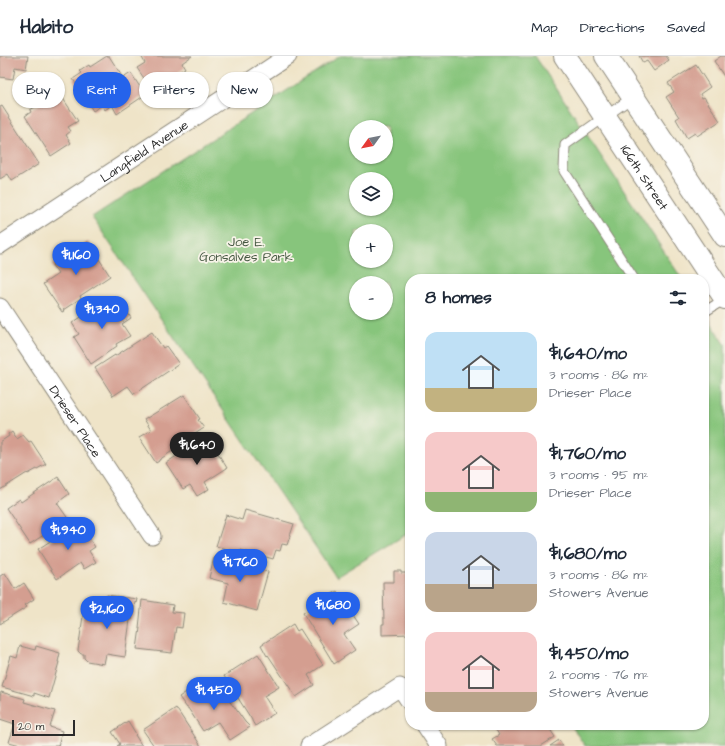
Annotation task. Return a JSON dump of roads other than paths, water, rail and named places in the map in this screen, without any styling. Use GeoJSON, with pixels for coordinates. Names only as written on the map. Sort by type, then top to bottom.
{"type":"FeatureCollection","features":[{"type":"Feature","properties":{"kind":"street","name":"Langfield Avenue"},"geometry":{"type":"LineString","coordinates":[[0,245],[288,56]]}},
{"type":"Feature","properties":{"kind":"street","name":"166th Street"},"geometry":{"type":"LineString","coordinates":[[565,56],[725,298]]}},
{"type":"Feature","properties":{"kind":"street"},"geometry":{"type":"LineString","coordinates":[[606,56],[725,236]]}},
{"type":"Feature","properties":{"kind":"street","name":"Drieser Place"},"geometry":{"type":"LineString","coordinates":[[0,307],[152,536]]}},
{"type":"Feature","properties":{"kind":"street"},"geometry":{"type":"LineString","coordinates":[[309,746],[400,687],[405,694]]}},
{"type":"Feature","properties":{"kind":"street"},"geometry":{"type":"LineString","coordinates":[[428,730],[439,746]]}},
{"type":"Feature","properties":{"kind":"lane"},"geometry":{"type":"LineString","coordinates":[[631,274],[564,171],[565,145],[633,97]]}},
{"type":"Feature","properties":{"kind":"lane"},"geometry":{"type":"LineString","coordinates":[[709,309],[725,298]]}},
{"type":"Feature","properties":{"kind":"park label","name":"Joe E. Gonsalves Park"},"geometry":{"type":"Point","coordinates":[246,248]}}]}
